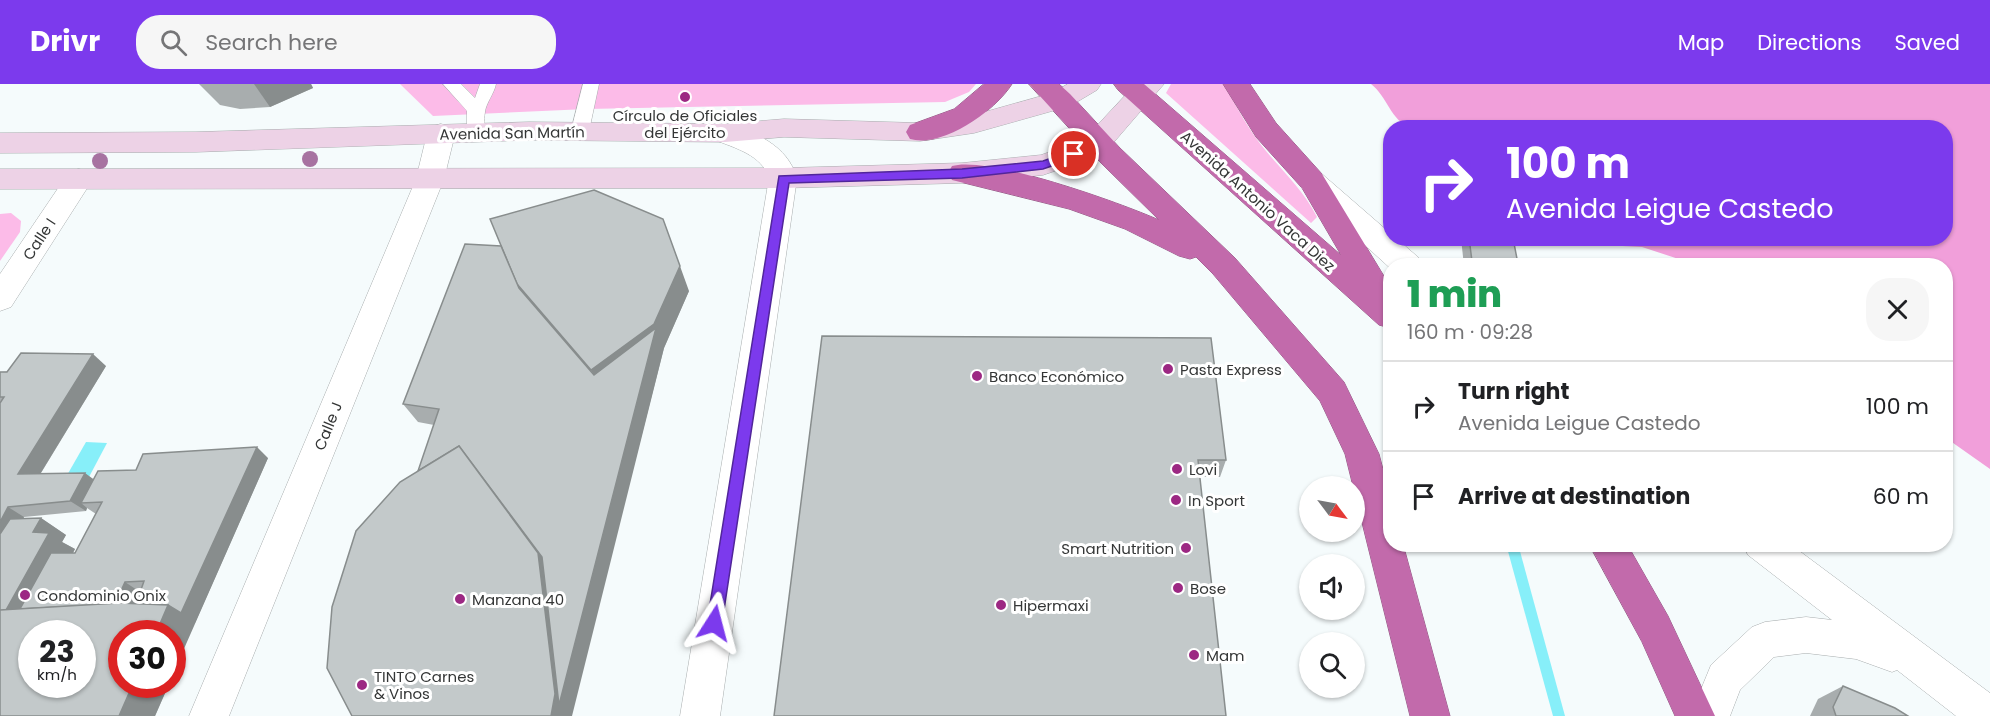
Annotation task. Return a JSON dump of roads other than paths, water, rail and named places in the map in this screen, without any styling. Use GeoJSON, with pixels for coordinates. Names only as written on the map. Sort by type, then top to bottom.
{"type":"FeatureCollection","features":[{"type":"Feature","properties":{"kind":"highway"},"geometry":{"type":"LineString","coordinates":[[920,132],[948,124],[964,116],[983,103],[999,84]]}},
{"type":"Feature","properties":{"kind":"highway"},"geometry":{"type":"LineString","coordinates":[[1236,84],[1266,130],[1312,181],[1380,286]]}},
{"type":"Feature","properties":{"kind":"highway","name":"Avenida Antonio Vaca Diez"},"geometry":{"type":"LineString","coordinates":[[1139,88],[1301,240],[1383,310]]}},
{"type":"Feature","properties":{"kind":"highway"},"geometry":{"type":"LineString","coordinates":[[1051,92],[1098,142],[1224,266],[1332,392],[1362,454],[1383,535]]}},
{"type":"Feature","properties":{"kind":"highway"},"geometry":{"type":"LineString","coordinates":[[962,173],[1015,183],[1101,207],[1149,226],[1224,266]]}},
{"type":"Feature","properties":{"kind":"highway"},"geometry":{"type":"LineString","coordinates":[[1387,552],[1430,716]]}},
{"type":"Feature","properties":{"kind":"highway"},"geometry":{"type":"LineString","coordinates":[[1612,552],[1655,629],[1695,716]]}},
{"type":"Feature","properties":{"kind":"main road","name":"Avenida San Martín"},"geometry":{"type":"LineString","coordinates":[[0,143],[196,142],[441,134],[476,121],[580,131],[725,133],[784,128],[920,132],[974,124],[1051,92],[1088,84]]}},
{"type":"Feature","properties":{"kind":"main road"},"geometry":{"type":"LineString","coordinates":[[0,179],[783,178],[962,173],[1043,165],[1074,154],[1098,142],[1139,88]]}},
{"type":"Feature","properties":{"kind":"main road"},"geometry":{"type":"LineString","coordinates":[[174,178],[196,142]]}},
{"type":"Feature","properties":{"kind":"street"},"geometry":{"type":"LineString","coordinates":[[700,716],[783,178],[780,166],[761,148],[725,133]]}},
{"type":"Feature","properties":{"kind":"street","name":"Calle J"},"geometry":{"type":"LineString","coordinates":[[209,716],[430,178],[441,134]]}},
{"type":"Feature","properties":{"kind":"street","name":"Calle I"},"geometry":{"type":"LineString","coordinates":[[0,299],[79,179]]}},
{"type":"Feature","properties":{"kind":"street"},"geometry":{"type":"LineString","coordinates":[[1312,181],[1383,244]]}},
{"type":"Feature","properties":{"kind":"street"},"geometry":{"type":"LineString","coordinates":[[1301,240],[1380,286]]}},
{"type":"Feature","properties":{"kind":"street"},"geometry":{"type":"LineString","coordinates":[[1385,246],[1399,258]]}},
{"type":"Feature","properties":{"kind":"street"},"geometry":{"type":"LineString","coordinates":[[1771,552],[1988,716]]}},
{"type":"Feature","properties":{"kind":"street"},"geometry":{"type":"LineString","coordinates":[[1710,716],[1725,678],[1765,640],[1806,635],[1856,641],[1914,661]]}},
{"type":"Feature","properties":{"kind":"lane"},"geometry":{"type":"LineString","coordinates":[[451,84],[476,121]]}},
{"type":"Feature","properties":{"kind":"lane"},"geometry":{"type":"LineString","coordinates":[[476,121],[488,84]]}},
{"type":"Feature","properties":{"kind":"lane"},"geometry":{"type":"LineString","coordinates":[[580,131],[591,84]]}},
{"type":"Feature","properties":{"kind":"water"},"geometry":{"type":"Polygon","coordinates":[[[86,442],[107,443],[89,477],[66,477],[86,442]]]}},
{"type":"Feature","properties":{"kind":"waterway"},"geometry":{"type":"LineString","coordinates":[[1514,552],[1559,716]]}},
{"type":"Feature","properties":{"kind":"place","name":"Círculo de Oficiales del Ejército"},"geometry":{"type":"Point","coordinates":[685,97]}},
{"type":"Feature","properties":{"kind":"place","name":"Pasta Express"},"geometry":{"type":"Point","coordinates":[1168,369]}},
{"type":"Feature","properties":{"kind":"place","name":"Banco Económico"},"geometry":{"type":"Point","coordinates":[977,376]}},
{"type":"Feature","properties":{"kind":"place","name":"Lovi"},"geometry":{"type":"Point","coordinates":[1177,469]}},
{"type":"Feature","properties":{"kind":"place","name":"In Sport"},"geometry":{"type":"Point","coordinates":[1176,500]}},
{"type":"Feature","properties":{"kind":"place","name":"Smart Nutrition"},"geometry":{"type":"Point","coordinates":[1186,548]}},
{"type":"Feature","properties":{"kind":"place","name":"Bose"},"geometry":{"type":"Point","coordinates":[1178,588]}},
{"type":"Feature","properties":{"kind":"place","name":"Condominio Onix"},"geometry":{"type":"Point","coordinates":[25,595]}},
{"type":"Feature","properties":{"kind":"place","name":"Manzana 40"},"geometry":{"type":"Point","coordinates":[460,599]}},
{"type":"Feature","properties":{"kind":"place","name":"Hipermaxi"},"geometry":{"type":"Point","coordinates":[1001,605]}},
{"type":"Feature","properties":{"kind":"place","name":"Mam"},"geometry":{"type":"Point","coordinates":[1194,655]}},
{"type":"Feature","properties":{"kind":"place","name":"TINTO Carnes & Vinos"},"geometry":{"type":"Point","coordinates":[362,685]}}]}
